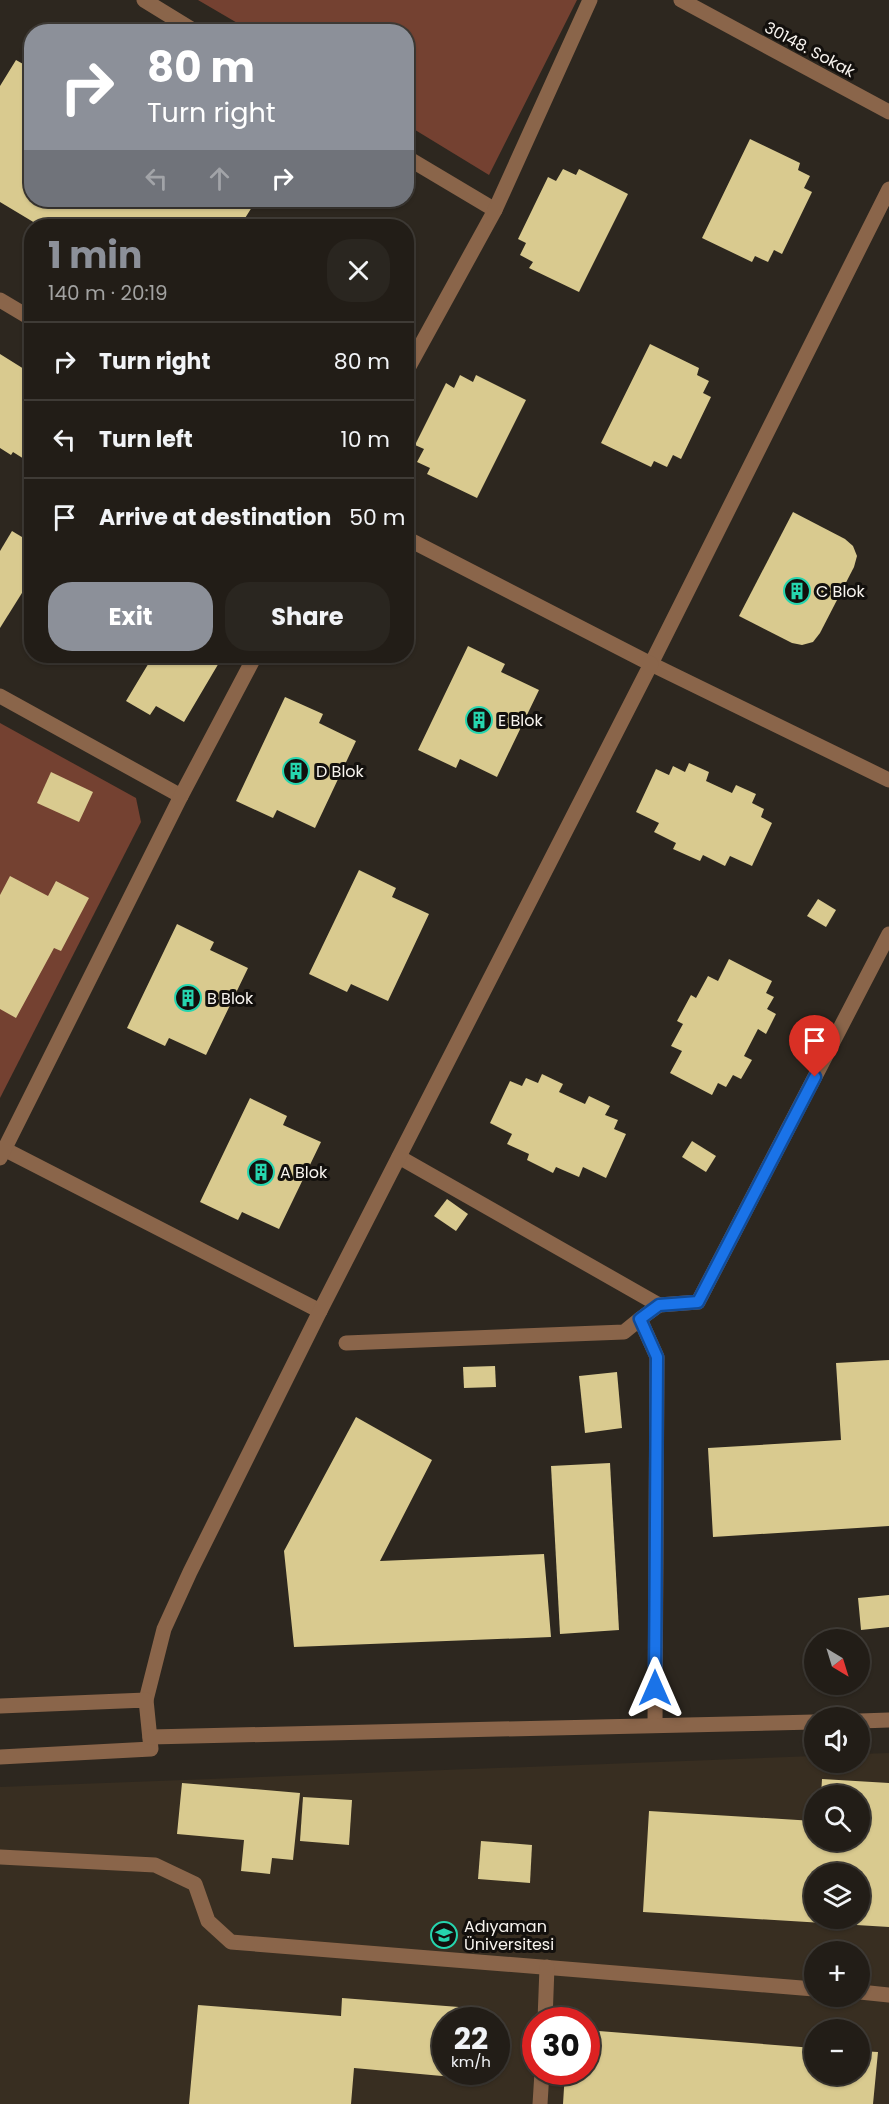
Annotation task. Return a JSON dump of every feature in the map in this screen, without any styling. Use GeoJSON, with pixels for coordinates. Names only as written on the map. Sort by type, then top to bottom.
{"type":"FeatureCollection","features":[{"type":"Feature","properties":{"kind":"street"},"geometry":{"type":"LineString","coordinates":[[144,0],[183,24]]}},
{"type":"Feature","properties":{"kind":"street"},"geometry":{"type":"LineString","coordinates":[[414,357],[495,210],[590,0]]}},
{"type":"Feature","properties":{"kind":"street","name":"30148. Sokak"},"geometry":{"type":"LineString","coordinates":[[681,0],[889,112]]}},
{"type":"Feature","properties":{"kind":"street"},"geometry":{"type":"LineString","coordinates":[[414,162],[495,210]]}},
{"type":"Feature","properties":{"kind":"street"},"geometry":{"type":"LineString","coordinates":[[0,1757],[151,1749],[147,1700],[164,1629],[190,1572],[320,1311],[651,664],[889,189]]}},
{"type":"Feature","properties":{"kind":"street"},"geometry":{"type":"LineString","coordinates":[[0,300],[24,314]]}},
{"type":"Feature","properties":{"kind":"street"},"geometry":{"type":"LineString","coordinates":[[414,542],[651,664],[889,780]]}},
{"type":"Feature","properties":{"kind":"street"},"geometry":{"type":"LineString","coordinates":[[251,663],[181,796],[2,1154],[320,1311]]}},
{"type":"Feature","properties":{"kind":"street"},"geometry":{"type":"LineString","coordinates":[[0,696],[181,796]]}},
{"type":"Feature","properties":{"kind":"street"},"geometry":{"type":"LineString","coordinates":[[346,1343],[624,1332],[659,1305],[698,1302],[889,934]]}},
{"type":"Feature","properties":{"kind":"street"},"geometry":{"type":"LineString","coordinates":[[399,1157],[659,1305]]}},
{"type":"Feature","properties":{"kind":"street"},"geometry":{"type":"LineString","coordinates":[[640,1319],[657,1357],[655,1725]]}},
{"type":"Feature","properties":{"kind":"street"},"geometry":{"type":"LineString","coordinates":[[0,1706],[147,1700]]}},
{"type":"Feature","properties":{"kind":"street"},"geometry":{"type":"LineString","coordinates":[[870,1720],[889,1720]]}},
{"type":"Feature","properties":{"kind":"street"},"geometry":{"type":"LineString","coordinates":[[150,1737],[804,1722]]}},
{"type":"Feature","properties":{"kind":"street"},"geometry":{"type":"LineString","coordinates":[[0,1857],[154,1865],[195,1884],[208,1921],[231,1942],[804,1988]]}},
{"type":"Feature","properties":{"kind":"street"},"geometry":{"type":"LineString","coordinates":[[545,2007],[547,1967]]}},
{"type":"Feature","properties":{"kind":"street"},"geometry":{"type":"LineString","coordinates":[[870,1993],[889,1995]]}},
{"type":"Feature","properties":{"kind":"street"},"geometry":{"type":"LineString","coordinates":[[540,2104],[541,2085]]}},
{"type":"Feature","properties":{"kind":"shaded area"},"geometry":{"type":"Polygon","coordinates":[[[198,0],[577,0],[489,175],[414,129],[414,24],[239,24],[198,0]]]}},
{"type":"Feature","properties":{"kind":"shaded area"},"geometry":{"type":"Polygon","coordinates":[[[0,723],[136,798],[141,822],[0,1098],[0,723]]]}},
{"type":"Feature","properties":{"kind":"shaded area","name":"Adıyaman Üniversitesi"},"geometry":{"type":"Polygon","coordinates":[[[889,1753],[889,2104],[0,2104],[0,1787],[804,1756],[804,1773],[870,1773],[870,1754],[889,1753]]]}},
{"type":"Feature","properties":{"kind":"building"},"geometry":{"type":"Polygon","coordinates":[[[16,60],[24,64],[24,207],[252,207],[244,219],[28,219],[0,202],[0,86],[16,60]]]}},
{"type":"Feature","properties":{"kind":"building"},"geometry":{"type":"Polygon","coordinates":[[[750,139],[800,163],[798,170],[810,176],[804,188],[812,192],[782,254],[774,250],[768,262],[755,256],[752,262],[702,238],[750,139]]]}},
{"type":"Feature","properties":{"kind":"building"},"geometry":{"type":"Polygon","coordinates":[[[563,169],[576,175],[579,169],[628,194],[579,292],[529,268],[533,262],[520,255],[526,243],[518,239],[548,177],[556,181],[563,169]]]}},
{"type":"Feature","properties":{"kind":"building"},"geometry":{"type":"Polygon","coordinates":[[[650,344],[699,368],[697,375],[709,381],[703,393],[711,397],[681,459],[673,455],[667,467],[654,461],[651,467],[601,443],[650,344]]]}},
{"type":"Feature","properties":{"kind":"building"},"geometry":{"type":"Polygon","coordinates":[[[0,354],[24,369],[24,459],[13,452],[11,455],[0,448],[0,354]]]}},
{"type":"Feature","properties":{"kind":"building"},"geometry":{"type":"Polygon","coordinates":[[[460,375],[473,382],[476,375],[526,400],[477,498],[427,474],[430,468],[417,462],[424,449],[415,445],[446,383],[454,388],[460,375]]]}},
{"type":"Feature","properties":{"kind":"building","name":"C Blok"},"geometry":{"type":"Polygon","coordinates":[[[793,512],[845,539],[853,546],[857,556],[854,567],[820,633],[813,642],[802,645],[792,643],[739,616],[793,512]]]}},
{"type":"Feature","properties":{"kind":"building"},"geometry":{"type":"Polygon","coordinates":[[[12,531],[24,538],[24,590],[0,628],[0,551],[12,531]]]}},
{"type":"Feature","properties":{"kind":"building","name":"E Blok"},"geometry":{"type":"Polygon","coordinates":[[[468,646],[505,664],[501,672],[539,690],[497,777],[460,759],[456,768],[418,750],[468,646]]]}},
{"type":"Feature","properties":{"kind":"building"},"geometry":{"type":"Polygon","coordinates":[[[149,663],[219,663],[184,722],[156,706],[150,715],[126,701],[149,663]]]}},
{"type":"Feature","properties":{"kind":"building","name":"D Blok"},"geometry":{"type":"Polygon","coordinates":[[[285,697],[323,714],[319,723],[356,741],[315,828],[277,810],[273,818],[236,801],[285,697]]]}},
{"type":"Feature","properties":{"kind":"building"},"geometry":{"type":"Polygon","coordinates":[[[689,763],[709,772],[706,781],[732,793],[736,785],[756,794],[752,803],[764,809],[761,817],[772,823],[752,866],[730,856],[725,866],[703,855],[700,861],[673,849],[676,843],[654,832],[659,823],[636,812],[656,769],[669,775],[673,766],[685,772],[689,763]]]}},
{"type":"Feature","properties":{"kind":"building"},"geometry":{"type":"Polygon","coordinates":[[[51,772],[93,792],[79,822],[37,803],[51,772]]]}},
{"type":"Feature","properties":{"kind":"building"},"geometry":{"type":"Polygon","coordinates":[[[359,870],[396,888],[392,897],[429,914],[388,1001],[351,984],[347,992],[309,974],[359,870]]]}},
{"type":"Feature","properties":{"kind":"building"},"geometry":{"type":"Polygon","coordinates":[[[10,876],[48,896],[56,881],[89,898],[61,951],[54,948],[16,1018],[0,1009],[0,895],[10,876]]]}},
{"type":"Feature","properties":{"kind":"building"},"geometry":{"type":"Polygon","coordinates":[[[818,899],[836,910],[826,927],[807,916],[818,899]]]}},
{"type":"Feature","properties":{"kind":"building","name":"B Blok"},"geometry":{"type":"Polygon","coordinates":[[[177,924],[214,942],[210,950],[248,968],[206,1055],[169,1038],[165,1046],[127,1028],[177,924]]]}},
{"type":"Feature","properties":{"kind":"building"},"geometry":{"type":"Polygon","coordinates":[[[729,959],[772,981],[766,993],[774,997],[767,1009],[776,1014],[766,1034],[758,1029],[744,1056],[752,1060],[741,1079],[733,1075],[726,1087],[718,1083],[712,1095],[670,1073],[682,1051],[671,1046],[683,1024],[677,1021],[691,995],[696,998],[708,976],[718,981],[729,959]]]}},
{"type":"Feature","properties":{"kind":"building"},"geometry":{"type":"Polygon","coordinates":[[[542,1074],[563,1084],[559,1092],[585,1104],[589,1096],[610,1106],[605,1115],[618,1120],[614,1129],[626,1134],[606,1178],[583,1167],[579,1177],[556,1167],[553,1173],[527,1160],[529,1154],[507,1144],[512,1134],[490,1123],[510,1081],[522,1086],[526,1078],[538,1083],[542,1074]]]}},
{"type":"Feature","properties":{"kind":"building","name":"A Blok"},"geometry":{"type":"Polygon","coordinates":[[[250,1098],[287,1116],[283,1125],[321,1142],[279,1229],[242,1212],[238,1220],[200,1202],[250,1098]]]}},
{"type":"Feature","properties":{"kind":"building"},"geometry":{"type":"Polygon","coordinates":[[[692,1141],[716,1156],[706,1172],[682,1157],[692,1141]]]}},
{"type":"Feature","properties":{"kind":"building"},"geometry":{"type":"Polygon","coordinates":[[[447,1199],[468,1214],[456,1231],[434,1216],[447,1199]]]}},
{"type":"Feature","properties":{"kind":"building"},"geometry":{"type":"Polygon","coordinates":[[[889,1360],[889,1526],[713,1537],[708,1448],[841,1440],[836,1363],[889,1360]]]}},
{"type":"Feature","properties":{"kind":"building"},"geometry":{"type":"Polygon","coordinates":[[[495,1366],[496,1387],[464,1388],[463,1367],[495,1366]]]}},
{"type":"Feature","properties":{"kind":"building"},"geometry":{"type":"Polygon","coordinates":[[[617,1372],[622,1428],[585,1433],[579,1376],[617,1372]]]}},
{"type":"Feature","properties":{"kind":"building"},"geometry":{"type":"Polygon","coordinates":[[[356,1417],[432,1460],[380,1561],[544,1554],[551,1637],[294,1647],[284,1551],[356,1417]]]}},
{"type":"Feature","properties":{"kind":"building"},"geometry":{"type":"Polygon","coordinates":[[[610,1463],[619,1630],[560,1634],[551,1466],[610,1463]]]}},
{"type":"Feature","properties":{"kind":"building"},"geometry":{"type":"Polygon","coordinates":[[[889,1595],[889,1627],[861,1629],[858,1598],[889,1595]]]}},
{"type":"Feature","properties":{"kind":"building"},"geometry":{"type":"Polygon","coordinates":[[[822,1779],[889,1783],[889,1927],[870,1926],[870,1863],[804,1863],[804,1922],[643,1912],[649,1811],[804,1820],[804,1851],[870,1851],[870,1785],[822,1785],[822,1779]]]}},
{"type":"Feature","properties":{"kind":"building"},"geometry":{"type":"Polygon","coordinates":[[[182,1783],[300,1793],[293,1860],[272,1858],[270,1874],[241,1871],[244,1840],[177,1834],[182,1783]]]}},
{"type":"Feature","properties":{"kind":"building"},"geometry":{"type":"Polygon","coordinates":[[[303,1797],[352,1800],[349,1845],[300,1841],[303,1797]]]}},
{"type":"Feature","properties":{"kind":"building"},"geometry":{"type":"Polygon","coordinates":[[[481,1841],[532,1845],[530,1883],[478,1879],[481,1841]]]}},
{"type":"Feature","properties":{"kind":"building"},"geometry":{"type":"Polygon","coordinates":[[[342,1998],[459,2007],[432,2007],[432,2075],[354,2068],[351,2104],[189,2104],[198,2005],[341,2016],[342,1998]]]}},
{"type":"Feature","properties":{"kind":"building"},"geometry":{"type":"Polygon","coordinates":[[[600,2031],[804,2047],[804,2085],[870,2085],[870,2052],[878,2052],[873,2104],[563,2104],[564,2085],[600,2085],[600,2031]]]}},
{"type":"Feature","properties":{"kind":"place","name":"C Blok"},"geometry":{"type":"Point","coordinates":[797,591]}},
{"type":"Feature","properties":{"kind":"place","name":"E Blok"},"geometry":{"type":"Point","coordinates":[479,720]}},
{"type":"Feature","properties":{"kind":"place","name":"D Blok"},"geometry":{"type":"Point","coordinates":[296,771]}},
{"type":"Feature","properties":{"kind":"place","name":"B Blok"},"geometry":{"type":"Point","coordinates":[188,998]}},
{"type":"Feature","properties":{"kind":"place","name":"A Blok"},"geometry":{"type":"Point","coordinates":[261,1172]}},
{"type":"Feature","properties":{"kind":"place","name":"Adıyaman Üniversitesi"},"geometry":{"type":"Point","coordinates":[444,1935]}},
{"type":"Feature","properties":{"kind":"route"},"geometry":{"type":"LineString","coordinates":[[655,1688],[657,1357],[640,1319],[659,1305],[698,1302],[815,1077]]}}]}
